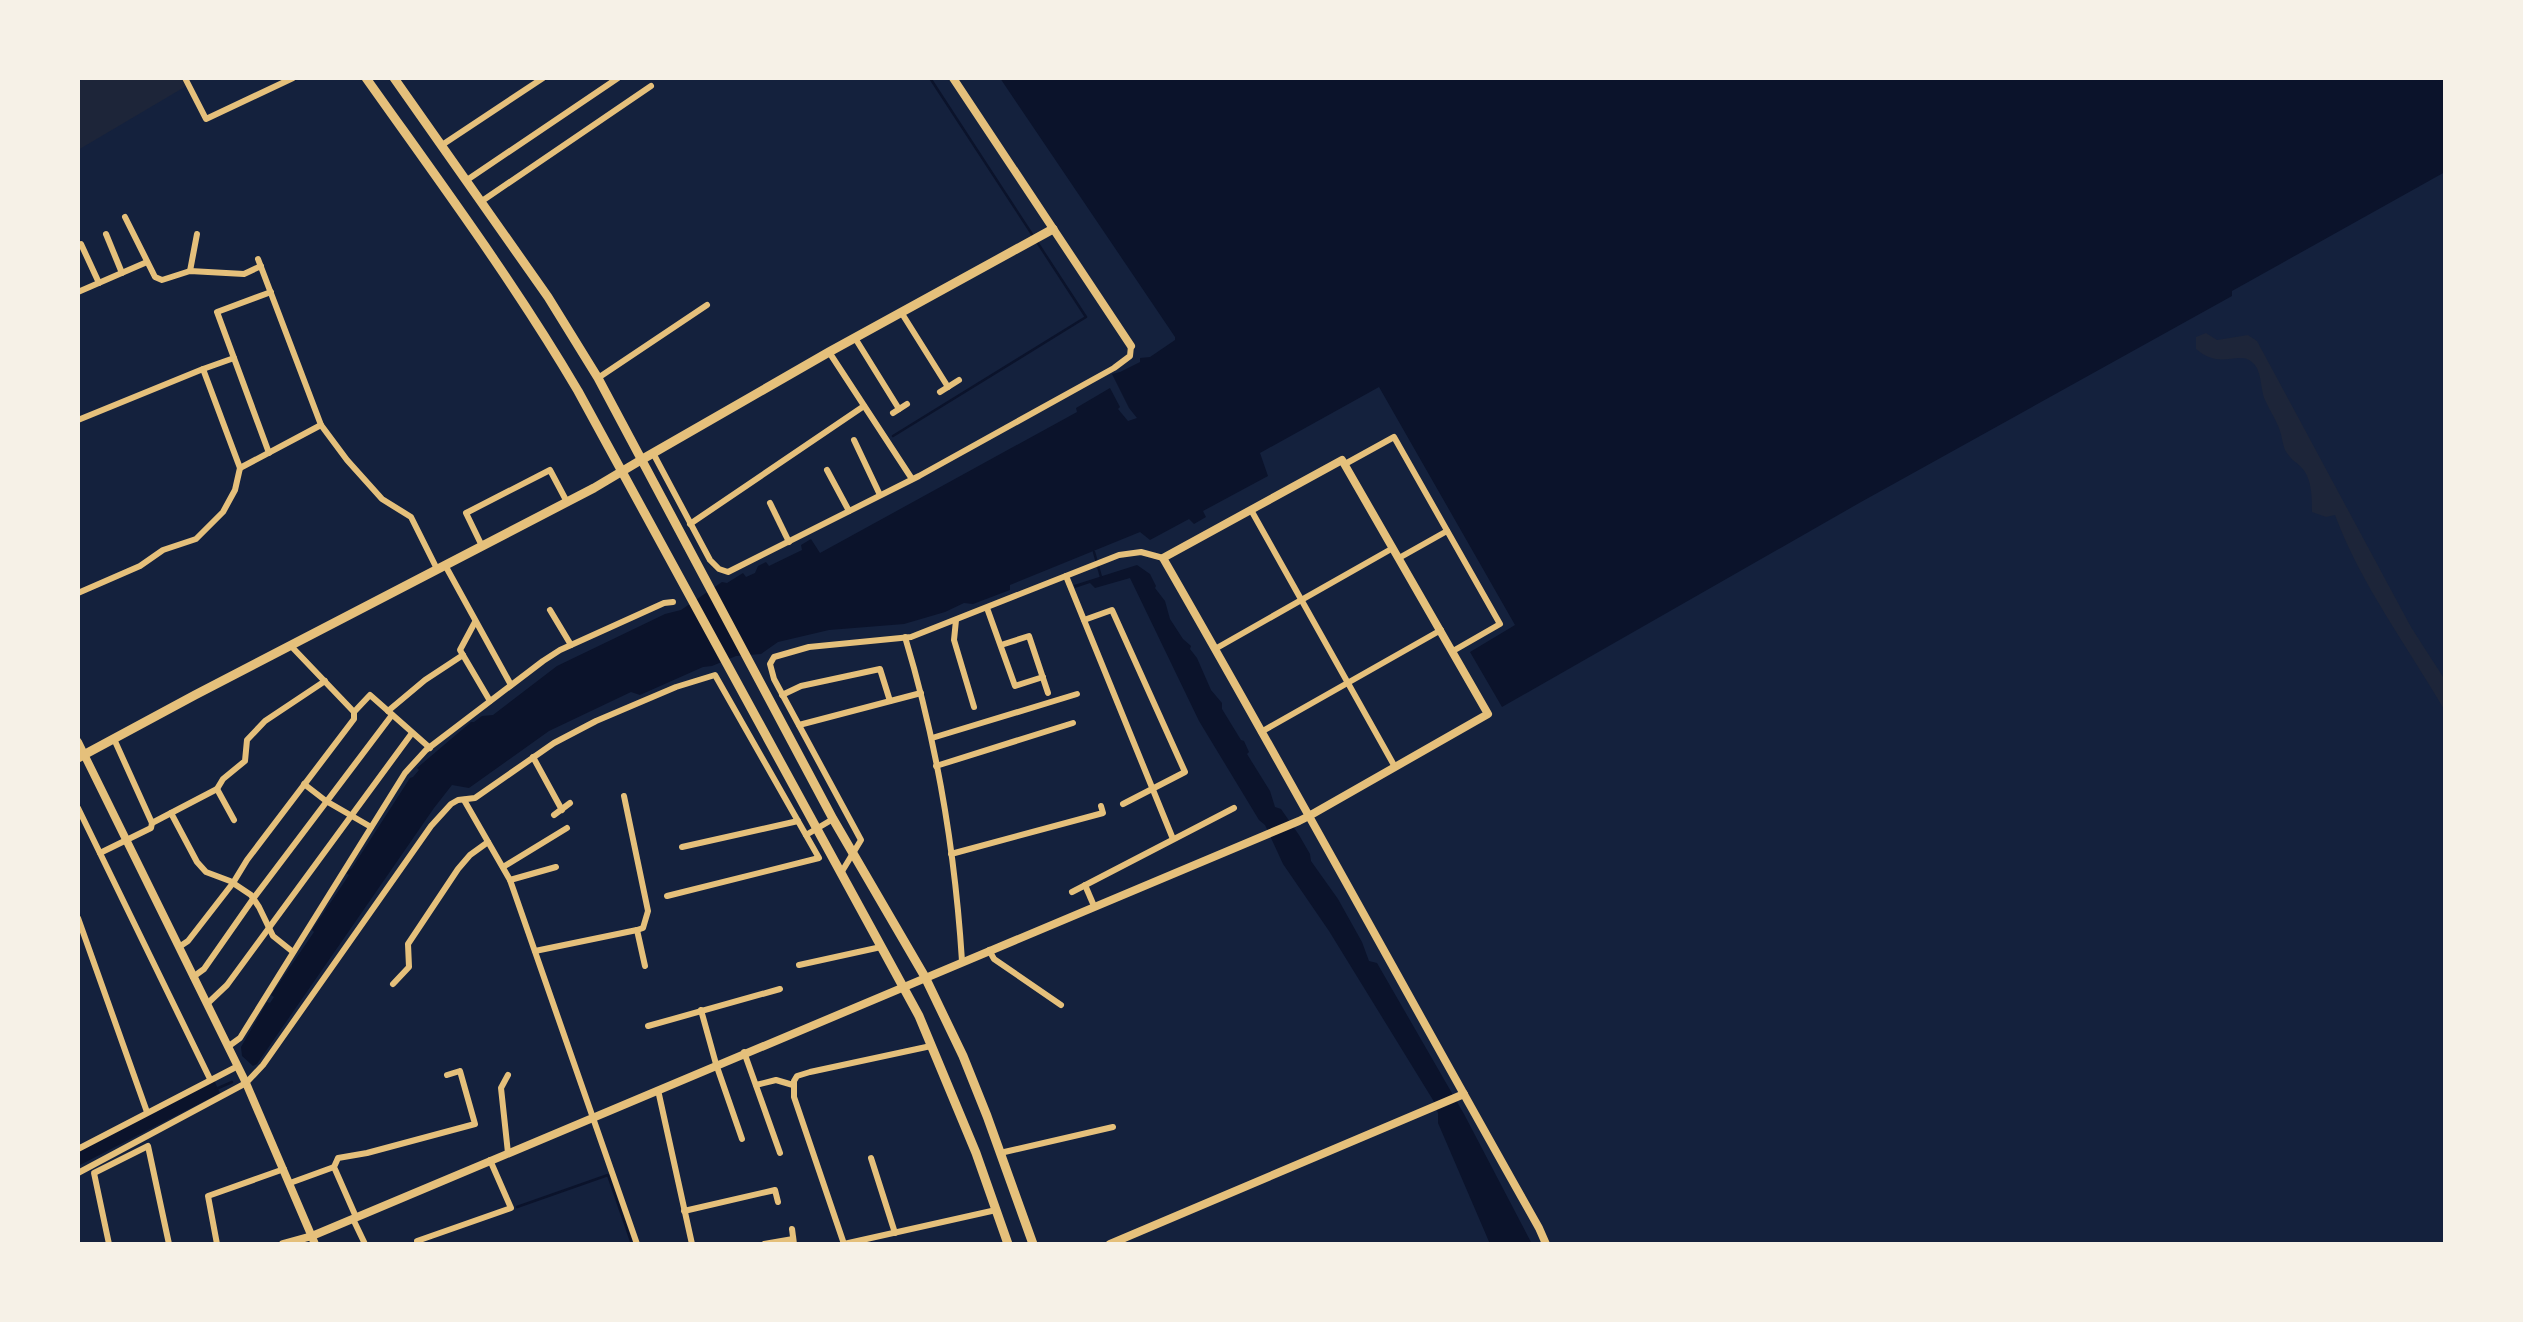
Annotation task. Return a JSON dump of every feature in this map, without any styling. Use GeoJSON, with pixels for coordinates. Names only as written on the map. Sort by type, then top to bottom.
{"type":"FeatureCollection","features":[{"type":"Feature","properties":{"kind":"main road"},"geometry":{"type":"LineString","coordinates":[[366,78],[538,324],[622,470],[919,1016],[976,1153],[1008,1244]]}},
{"type":"Feature","properties":{"kind":"main road"},"geometry":{"type":"LineString","coordinates":[[394,78],[548,297],[598,378],[834,820],[925,977],[962,1056],[1034,1244]]}},
{"type":"Feature","properties":{"kind":"main road"},"geometry":{"type":"LineString","coordinates":[[81,757],[566,502],[1054,229]]}},
{"type":"Feature","properties":{"kind":"street"},"geometry":{"type":"LineString","coordinates":[[185,78],[206,119],[293,78]]}},
{"type":"Feature","properties":{"kind":"street"},"geometry":{"type":"LineString","coordinates":[[442,145],[543,78]]}},
{"type":"Feature","properties":{"kind":"street"},"geometry":{"type":"LineString","coordinates":[[467,180],[618,78]]}},
{"type":"Feature","properties":{"kind":"street"},"geometry":{"type":"LineString","coordinates":[[719,577],[912,479],[1130,356],[1131,346],[952,78]]}},
{"type":"Feature","properties":{"kind":"street"},"geometry":{"type":"LineString","coordinates":[[482,201],[651,86]]}},
{"type":"Feature","properties":{"kind":"street"},"geometry":{"type":"LineString","coordinates":[[125,217],[155,277],[162,280],[190,271],[244,274],[260,262],[321,425],[382,499],[410,518],[511,685]]}},
{"type":"Feature","properties":{"kind":"street"},"geometry":{"type":"LineString","coordinates":[[106,234],[122,272]]}},
{"type":"Feature","properties":{"kind":"street"},"geometry":{"type":"LineString","coordinates":[[190,271],[197,234]]}},
{"type":"Feature","properties":{"kind":"street"},"geometry":{"type":"LineString","coordinates":[[81,244],[99,283]]}},
{"type":"Feature","properties":{"kind":"street"},"geometry":{"type":"LineString","coordinates":[[78,292],[147,262]]}},
{"type":"Feature","properties":{"kind":"street"},"geometry":{"type":"LineString","coordinates":[[269,453],[218,312],[271,292]]}},
{"type":"Feature","properties":{"kind":"street"},"geometry":{"type":"LineString","coordinates":[[598,378],[708,306]]}},
{"type":"Feature","properties":{"kind":"street"},"geometry":{"type":"LineString","coordinates":[[902,312],[944,389],[959,380]]}},
{"type":"Feature","properties":{"kind":"street"},"geometry":{"type":"LineString","coordinates":[[854,338],[900,409]]}},
{"type":"Feature","properties":{"kind":"street"},"geometry":{"type":"LineString","coordinates":[[829,352],[912,479]]}},
{"type":"Feature","properties":{"kind":"street"},"geometry":{"type":"LineString","coordinates":[[78,420],[234,358]]}},
{"type":"Feature","properties":{"kind":"street"},"geometry":{"type":"LineString","coordinates":[[78,593],[140,566],[163,550],[196,539],[222,512],[235,490],[240,468],[203,369]]}},
{"type":"Feature","properties":{"kind":"street"},"geometry":{"type":"LineString","coordinates":[[690,524],[864,406]]}},
{"type":"Feature","properties":{"kind":"street"},"geometry":{"type":"LineString","coordinates":[[240,468],[321,425]]}},
{"type":"Feature","properties":{"kind":"street"},"geometry":{"type":"LineString","coordinates":[[1344,464],[1394,437],[1500,624],[1452,651]]}},
{"type":"Feature","properties":{"kind":"street"},"geometry":{"type":"LineString","coordinates":[[854,440],[880,496]]}},
{"type":"Feature","properties":{"kind":"street"},"geometry":{"type":"LineString","coordinates":[[653,453],[714,566],[728,572]]}},
{"type":"Feature","properties":{"kind":"street"},"geometry":{"type":"LineString","coordinates":[[284,1244],[313,1240],[355,1218],[592,1116],[1309,816],[1488,714],[1342,460],[1163,558]]}},
{"type":"Feature","properties":{"kind":"street"},"geometry":{"type":"LineString","coordinates":[[482,546],[466,513],[550,470],[566,502]]}},
{"type":"Feature","properties":{"kind":"street"},"geometry":{"type":"LineString","coordinates":[[827,470],[849,512]]}},
{"type":"Feature","properties":{"kind":"street"},"geometry":{"type":"LineString","coordinates":[[770,503],[789,542]]}},
{"type":"Feature","properties":{"kind":"street"},"geometry":{"type":"LineString","coordinates":[[1251,510],[1395,767]]}},
{"type":"Feature","properties":{"kind":"street"},"geometry":{"type":"LineString","coordinates":[[1398,558],[1447,532]]}},
{"type":"Feature","properties":{"kind":"street"},"geometry":{"type":"LineString","coordinates":[[1215,649],[1393,548]]}},
{"type":"Feature","properties":{"kind":"street"},"geometry":{"type":"LineString","coordinates":[[841,872],[860,840],[770,672],[774,657],[809,647],[905,638],[1131,552],[1163,558],[1546,1244]]}},
{"type":"Feature","properties":{"kind":"street"},"geometry":{"type":"LineString","coordinates":[[1066,576],[1172,838]]}},
{"type":"Feature","properties":{"kind":"street"},"geometry":{"type":"LineString","coordinates":[[228,1046],[240,1038],[405,773],[430,748],[542,661],[664,602],[673,602]]}},
{"type":"Feature","properties":{"kind":"street"},"geometry":{"type":"LineString","coordinates":[[988,608],[1016,686],[1043,677]]}},
{"type":"Feature","properties":{"kind":"street"},"geometry":{"type":"LineString","coordinates":[[550,610],[571,645]]}},
{"type":"Feature","properties":{"kind":"street"},"geometry":{"type":"LineString","coordinates":[[1084,620],[1112,610],[1185,772],[1123,804]]}},
{"type":"Feature","properties":{"kind":"street"},"geometry":{"type":"LineString","coordinates":[[956,620],[954,640],[974,707]]}},
{"type":"Feature","properties":{"kind":"street"},"geometry":{"type":"LineString","coordinates":[[475,622],[460,650],[490,701]]}},
{"type":"Feature","properties":{"kind":"street"},"geometry":{"type":"LineString","coordinates":[[1262,732],[1441,630]]}},
{"type":"Feature","properties":{"kind":"street"},"geometry":{"type":"LineString","coordinates":[[1001,645],[1028,636],[1048,694]]}},
{"type":"Feature","properties":{"kind":"street"},"geometry":{"type":"LineString","coordinates":[[905,638],[932,738],[958,896],[962,961]]}},
{"type":"Feature","properties":{"kind":"street"},"geometry":{"type":"LineString","coordinates":[[178,947],[188,941],[233,883],[246,860],[354,719],[354,712],[290,645]]}},
{"type":"Feature","properties":{"kind":"street"},"geometry":{"type":"LineString","coordinates":[[193,978],[204,969],[390,713],[424,680],[464,655]]}},
{"type":"Feature","properties":{"kind":"street"},"geometry":{"type":"LineString","coordinates":[[782,695],[801,686],[880,670],[890,702]]}},
{"type":"Feature","properties":{"kind":"street"},"geometry":{"type":"LineString","coordinates":[[78,1173],[246,1083],[263,1065],[450,804],[475,798],[554,743],[614,712],[715,675],[820,858],[668,896]]}},
{"type":"Feature","properties":{"kind":"street"},"geometry":{"type":"LineString","coordinates":[[152,822],[217,789],[245,761],[248,740],[265,721],[326,682]]}},
{"type":"Feature","properties":{"kind":"street"},"geometry":{"type":"LineString","coordinates":[[798,725],[921,693]]}},
{"type":"Feature","properties":{"kind":"street"},"geometry":{"type":"LineString","coordinates":[[932,738],[1077,694]]}},
{"type":"Feature","properties":{"kind":"street"},"geometry":{"type":"LineString","coordinates":[[354,712],[370,695],[430,748]]}},
{"type":"Feature","properties":{"kind":"street"},"geometry":{"type":"LineString","coordinates":[[936,766],[1073,723]]}},
{"type":"Feature","properties":{"kind":"street"},"geometry":{"type":"LineString","coordinates":[[206,1004],[227,985],[412,733]]}},
{"type":"Feature","properties":{"kind":"street"},"geometry":{"type":"LineString","coordinates":[[100,853],[151,828],[152,822],[114,739]]}},
{"type":"Feature","properties":{"kind":"street"},"geometry":{"type":"LineString","coordinates":[[78,742],[81,757],[238,1066],[313,1240]]}},
{"type":"Feature","properties":{"kind":"street"},"geometry":{"type":"LineString","coordinates":[[533,757],[558,812],[570,803]]}},
{"type":"Feature","properties":{"kind":"street"},"geometry":{"type":"LineString","coordinates":[[304,784],[371,827]]}},
{"type":"Feature","properties":{"kind":"street"},"geometry":{"type":"LineString","coordinates":[[217,789],[234,820]]}},
{"type":"Feature","properties":{"kind":"street"},"geometry":{"type":"LineString","coordinates":[[535,951],[643,928],[648,911],[624,796]]}},
{"type":"Feature","properties":{"kind":"street"},"geometry":{"type":"LineString","coordinates":[[464,798],[510,880],[637,1244]]}},
{"type":"Feature","properties":{"kind":"street"},"geometry":{"type":"LineString","coordinates":[[952,854],[1103,813],[1101,806]]}},
{"type":"Feature","properties":{"kind":"street"},"geometry":{"type":"LineString","coordinates":[[78,808],[210,1079]]}},
{"type":"Feature","properties":{"kind":"street"},"geometry":{"type":"LineString","coordinates":[[1072,892],[1234,808]]}},
{"type":"Feature","properties":{"kind":"street"},"geometry":{"type":"LineString","coordinates":[[172,813],[197,862],[206,872],[233,883],[253,899],[272,936],[294,952]]}},
{"type":"Feature","properties":{"kind":"street"},"geometry":{"type":"LineString","coordinates":[[806,835],[834,820]]}},
{"type":"Feature","properties":{"kind":"street"},"geometry":{"type":"LineString","coordinates":[[682,847],[798,821]]}},
{"type":"Feature","properties":{"kind":"street"},"geometry":{"type":"LineString","coordinates":[[503,867],[567,828]]}},
{"type":"Feature","properties":{"kind":"street"},"geometry":{"type":"LineString","coordinates":[[393,984],[409,966],[408,944],[447,884],[470,855],[488,842]]}},
{"type":"Feature","properties":{"kind":"street"},"geometry":{"type":"LineString","coordinates":[[510,880],[556,867]]}},
{"type":"Feature","properties":{"kind":"street"},"geometry":{"type":"LineString","coordinates":[[1085,885],[1094,906]]}},
{"type":"Feature","properties":{"kind":"street"},"geometry":{"type":"LineString","coordinates":[[78,918],[147,1112]]}},
{"type":"Feature","properties":{"kind":"street"},"geometry":{"type":"LineString","coordinates":[[637,930],[645,966]]}},
{"type":"Feature","properties":{"kind":"street"},"geometry":{"type":"LineString","coordinates":[[799,965],[881,947]]}},
{"type":"Feature","properties":{"kind":"street"},"geometry":{"type":"LineString","coordinates":[[989,950],[994,959],[1061,1006]]}},
{"type":"Feature","properties":{"kind":"street"},"geometry":{"type":"LineString","coordinates":[[648,1026],[780,989]]}},
{"type":"Feature","properties":{"kind":"street"},"geometry":{"type":"LineString","coordinates":[[700,1010],[742,1139]]}},
{"type":"Feature","properties":{"kind":"street"},"geometry":{"type":"LineString","coordinates":[[932,1046],[797,1076],[794,1097],[844,1244],[996,1210]]}},
{"type":"Feature","properties":{"kind":"street"},"geometry":{"type":"LineString","coordinates":[[744,1052],[780,1153]]}},
{"type":"Feature","properties":{"kind":"street"},"geometry":{"type":"LineString","coordinates":[[78,1149],[238,1066]]}},
{"type":"Feature","properties":{"kind":"street"},"geometry":{"type":"LineString","coordinates":[[365,1244],[334,1168],[338,1158],[367,1154],[474,1124],[460,1072],[447,1075]]}},
{"type":"Feature","properties":{"kind":"street"},"geometry":{"type":"LineString","coordinates":[[508,1074],[501,1088],[508,1152]]}},
{"type":"Feature","properties":{"kind":"street"},"geometry":{"type":"LineString","coordinates":[[756,1085],[776,1080],[793,1085]]}},
{"type":"Feature","properties":{"kind":"street"},"geometry":{"type":"LineString","coordinates":[[657,1089],[692,1244]]}},
{"type":"Feature","properties":{"kind":"street"},"geometry":{"type":"LineString","coordinates":[[1110,1244],[1460,1096]]}},
{"type":"Feature","properties":{"kind":"street"},"geometry":{"type":"LineString","coordinates":[[1000,1153],[1113,1126]]}},
{"type":"Feature","properties":{"kind":"street"},"geometry":{"type":"LineString","coordinates":[[109,1244],[94,1173],[148,1146],[169,1244]]}},
{"type":"Feature","properties":{"kind":"street"},"geometry":{"type":"LineString","coordinates":[[870,1158],[894,1233]]}},
{"type":"Feature","properties":{"kind":"street"},"geometry":{"type":"LineString","coordinates":[[418,1244],[417,1241],[511,1208],[490,1160]]}},
{"type":"Feature","properties":{"kind":"street"},"geometry":{"type":"LineString","coordinates":[[290,1183],[334,1168]]}},
{"type":"Feature","properties":{"kind":"street"},"geometry":{"type":"LineString","coordinates":[[217,1244],[208,1196],[284,1169]]}},
{"type":"Feature","properties":{"kind":"street"},"geometry":{"type":"LineString","coordinates":[[684,1212],[776,1190],[778,1202]]}},
{"type":"Feature","properties":{"kind":"street"},"geometry":{"type":"LineString","coordinates":[[764,1244],[793,1238]]}},
{"type":"Feature","properties":{"kind":"shaded area"},"geometry":{"type":"Polygon","coordinates":[[[82,78],[186,78],[188,85],[78,150],[78,85],[82,78]]]}},
{"type":"Feature","properties":{"kind":"shaded area"},"geometry":{"type":"Polygon","coordinates":[[[1000,78],[2445,78],[2445,172],[1502,707],[1470,652],[1515,625],[1379,387],[1260,453],[1268,476],[1203,511],[1206,517],[1194,524],[1189,519],[1150,540],[1140,532],[973,604],[964,603],[904,624],[829,630],[778,642],[761,654],[736,656],[703,667],[640,695],[631,692],[549,731],[469,788],[452,785],[253,1066],[242,1056],[241,1047],[349,875],[346,873],[417,768],[471,722],[493,715],[557,666],[681,610],[722,582],[743,573],[746,577],[755,573],[766,562],[769,566],[802,550],[801,545],[811,539],[820,553],[1077,412],[1076,408],[1110,388],[1118,409],[1128,421],[1137,418],[1112,374],[1140,362],[1140,358],[1150,357],[1175,337],[1000,78]]]}},
{"type":"Feature","properties":{"kind":"shaded area"},"geometry":{"type":"Polygon","coordinates":[[[2206,333],[2217,340],[2248,335],[2257,341],[2411,627],[2445,680],[2445,711],[2371,591],[2335,515],[2326,517],[2312,512],[2307,477],[2285,450],[2256,366],[2248,359],[2205,355],[2196,349],[2196,337],[2206,333]]]}},
{"type":"Feature","properties":{"kind":"shaded area"},"geometry":{"type":"Polygon","coordinates":[[[1137,565],[1150,574],[1170,619],[1191,646],[1211,690],[1244,741],[1275,807],[1281,809],[1299,835],[1362,942],[1369,961],[1377,963],[1464,1114],[1532,1244],[1490,1244],[1438,1123],[1433,1100],[1283,864],[1265,825],[1199,721],[1130,578],[1095,588],[1090,583],[1075,588],[1074,585],[1137,565]]]}},
{"type":"Feature","properties":{"kind":"shaded area"},"geometry":{"type":"Polygon","coordinates":[[[214,1080],[220,1093],[78,1166],[78,1150],[214,1080]]]}},
{"type":"Feature","properties":{"kind":"waterway"},"geometry":{"type":"LineString","coordinates":[[893,436],[1086,317],[930,78]]}},
{"type":"Feature","properties":{"kind":"waterway"},"geometry":{"type":"LineString","coordinates":[[1094,552],[1101,577]]}},
{"type":"Feature","properties":{"kind":"waterway"},"geometry":{"type":"LineString","coordinates":[[216,1089],[232,1082]]}},
{"type":"Feature","properties":{"kind":"waterway"},"geometry":{"type":"LineString","coordinates":[[517,1207],[608,1175],[632,1244]]}}]}
